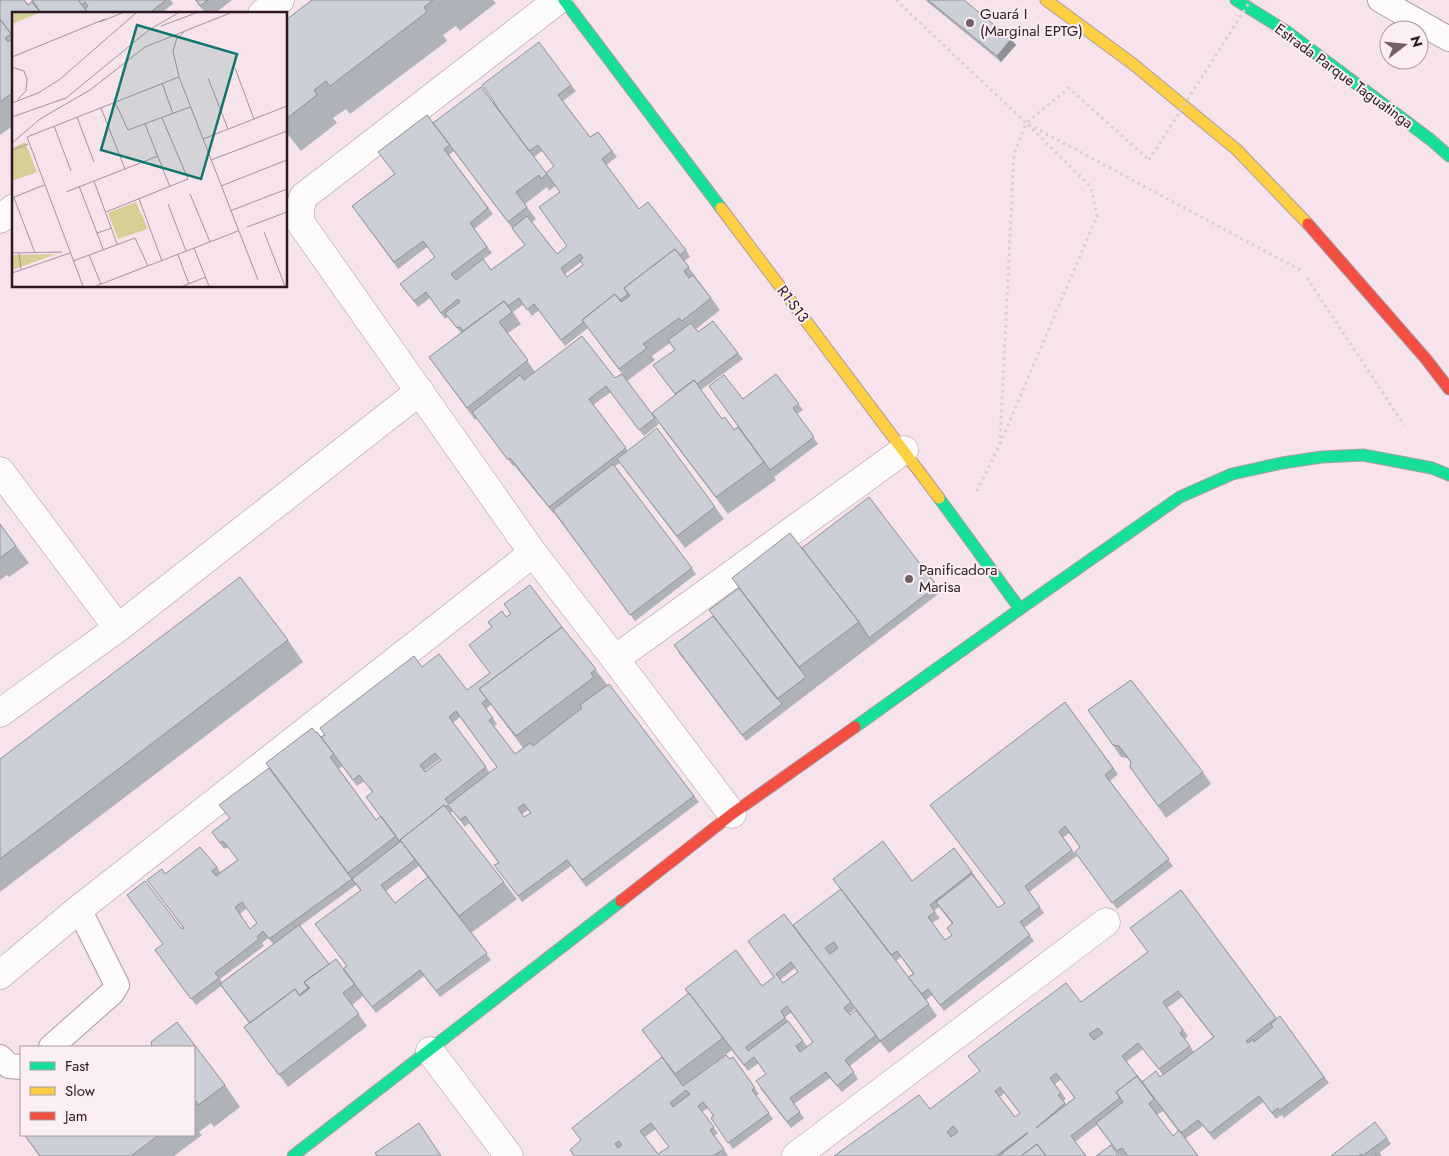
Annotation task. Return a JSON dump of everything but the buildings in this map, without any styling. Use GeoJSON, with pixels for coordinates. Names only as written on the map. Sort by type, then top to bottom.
{"type":"FeatureCollection","features":[{"type":"Feature","properties":{"kind":"main road","name":"R1-S13"},"geometry":{"type":"LineString","coordinates":[[564,0],[904,450],[1020,609]]}},
{"type":"Feature","properties":{"kind":"main road"},"geometry":{"type":"LineString","coordinates":[[1046,0],[1133,64],[1237,150],[1323,239],[1426,359],[1449,389]]}},
{"type":"Feature","properties":{"kind":"main road","name":"Estrada Parque Taguatinga"},"geometry":{"type":"LineString","coordinates":[[1236,0],[1286,31],[1431,140],[1449,156]]}},
{"type":"Feature","properties":{"kind":"main road"},"geometry":{"type":"LineString","coordinates":[[1431,140],[1449,164]]}},
{"type":"Feature","properties":{"kind":"main road"},"geometry":{"type":"LineString","coordinates":[[293,1156],[732,814],[1180,497],[1232,474],[1282,462],[1322,457],[1363,455],[1432,468],[1449,475]]}},
{"type":"Feature","properties":{"kind":"street"},"geometry":{"type":"LineString","coordinates":[[265,12],[280,0]]}},
{"type":"Feature","properties":{"kind":"street"},"geometry":{"type":"LineString","coordinates":[[558,0],[303,197],[300,209],[300,222],[533,553],[732,814]]}},
{"type":"Feature","properties":{"kind":"street"},"geometry":{"type":"LineString","coordinates":[[0,219],[12,210]]}},
{"type":"Feature","properties":{"kind":"street"},"geometry":{"type":"LineString","coordinates":[[0,713],[118,628],[420,392]]}},
{"type":"Feature","properties":{"kind":"street"},"geometry":{"type":"LineString","coordinates":[[615,659],[904,450]]}},
{"type":"Feature","properties":{"kind":"street"},"geometry":{"type":"LineString","coordinates":[[0,471],[118,628]]}},
{"type":"Feature","properties":{"kind":"street"},"geometry":{"type":"LineString","coordinates":[[0,975],[79,909],[533,553]]}},
{"type":"Feature","properties":{"kind":"street"},"geometry":{"type":"LineString","coordinates":[[796,1156],[1106,922]]}},
{"type":"Feature","properties":{"kind":"street"},"geometry":{"type":"LineString","coordinates":[[430,1051],[510,1156]]}},
{"type":"Feature","properties":{"kind":"lane"},"geometry":{"type":"LineString","coordinates":[[1380,0],[1449,39]]}},
{"type":"Feature","properties":{"kind":"lane"},"geometry":{"type":"LineString","coordinates":[[52,1046],[112,993],[117,985],[79,909]]}},
{"type":"Feature","properties":{"kind":"lane"},"geometry":{"type":"LineString","coordinates":[[0,1057],[9,1066],[20,1067]]}},
{"type":"Feature","properties":{"kind":"path"},"geometry":{"type":"LineString","coordinates":[[896,0],[1092,187],[1097,216],[1000,444],[960,525]]}},
{"type":"Feature","properties":{"kind":"path"},"geometry":{"type":"LineString","coordinates":[[1000,444],[1014,154],[1026,123],[1069,88],[1149,160],[1251,0]]}},
{"type":"Feature","properties":{"kind":"path"},"geometry":{"type":"LineString","coordinates":[[1026,123],[1302,271],[1432,468]]}},
{"type":"Feature","properties":{"kind":"traffic: fast"},"geometry":{"type":"LineString","coordinates":[[564,0],[721,208]]}},
{"type":"Feature","properties":{"kind":"traffic: fast"},"geometry":{"type":"LineString","coordinates":[[1236,0],[1286,31],[1431,140],[1449,156]]}},
{"type":"Feature","properties":{"kind":"traffic: fast"},"geometry":{"type":"LineString","coordinates":[[1020,609],[1180,497],[1232,474],[1282,463],[1322,457],[1363,455],[1432,468],[1449,475]]}},
{"type":"Feature","properties":{"kind":"traffic: fast"},"geometry":{"type":"LineString","coordinates":[[855,727],[1020,609],[939,498]]}},
{"type":"Feature","properties":{"kind":"traffic: fast"},"geometry":{"type":"LineString","coordinates":[[293,1156],[621,901]]}},
{"type":"Feature","properties":{"kind":"traffic: slow"},"geometry":{"type":"LineString","coordinates":[[1046,0],[1133,64],[1237,150],[1308,224]]}},
{"type":"Feature","properties":{"kind":"traffic: slow"},"geometry":{"type":"LineString","coordinates":[[721,208],[939,498]]}},
{"type":"Feature","properties":{"kind":"traffic: jam"},"geometry":{"type":"LineString","coordinates":[[1308,224],[1426,359],[1449,389]]}},
{"type":"Feature","properties":{"kind":"traffic: jam"},"geometry":{"type":"LineString","coordinates":[[621,901],[732,814],[855,727]]}},
{"type":"Feature","properties":{"kind":"place","name":"Guará I (Marginal EPTG)"},"geometry":{"type":"Point","coordinates":[970,23]}},
{"type":"Feature","properties":{"kind":"place","name":"Panificadora Marisa"},"geometry":{"type":"Point","coordinates":[909,579]}}]}
